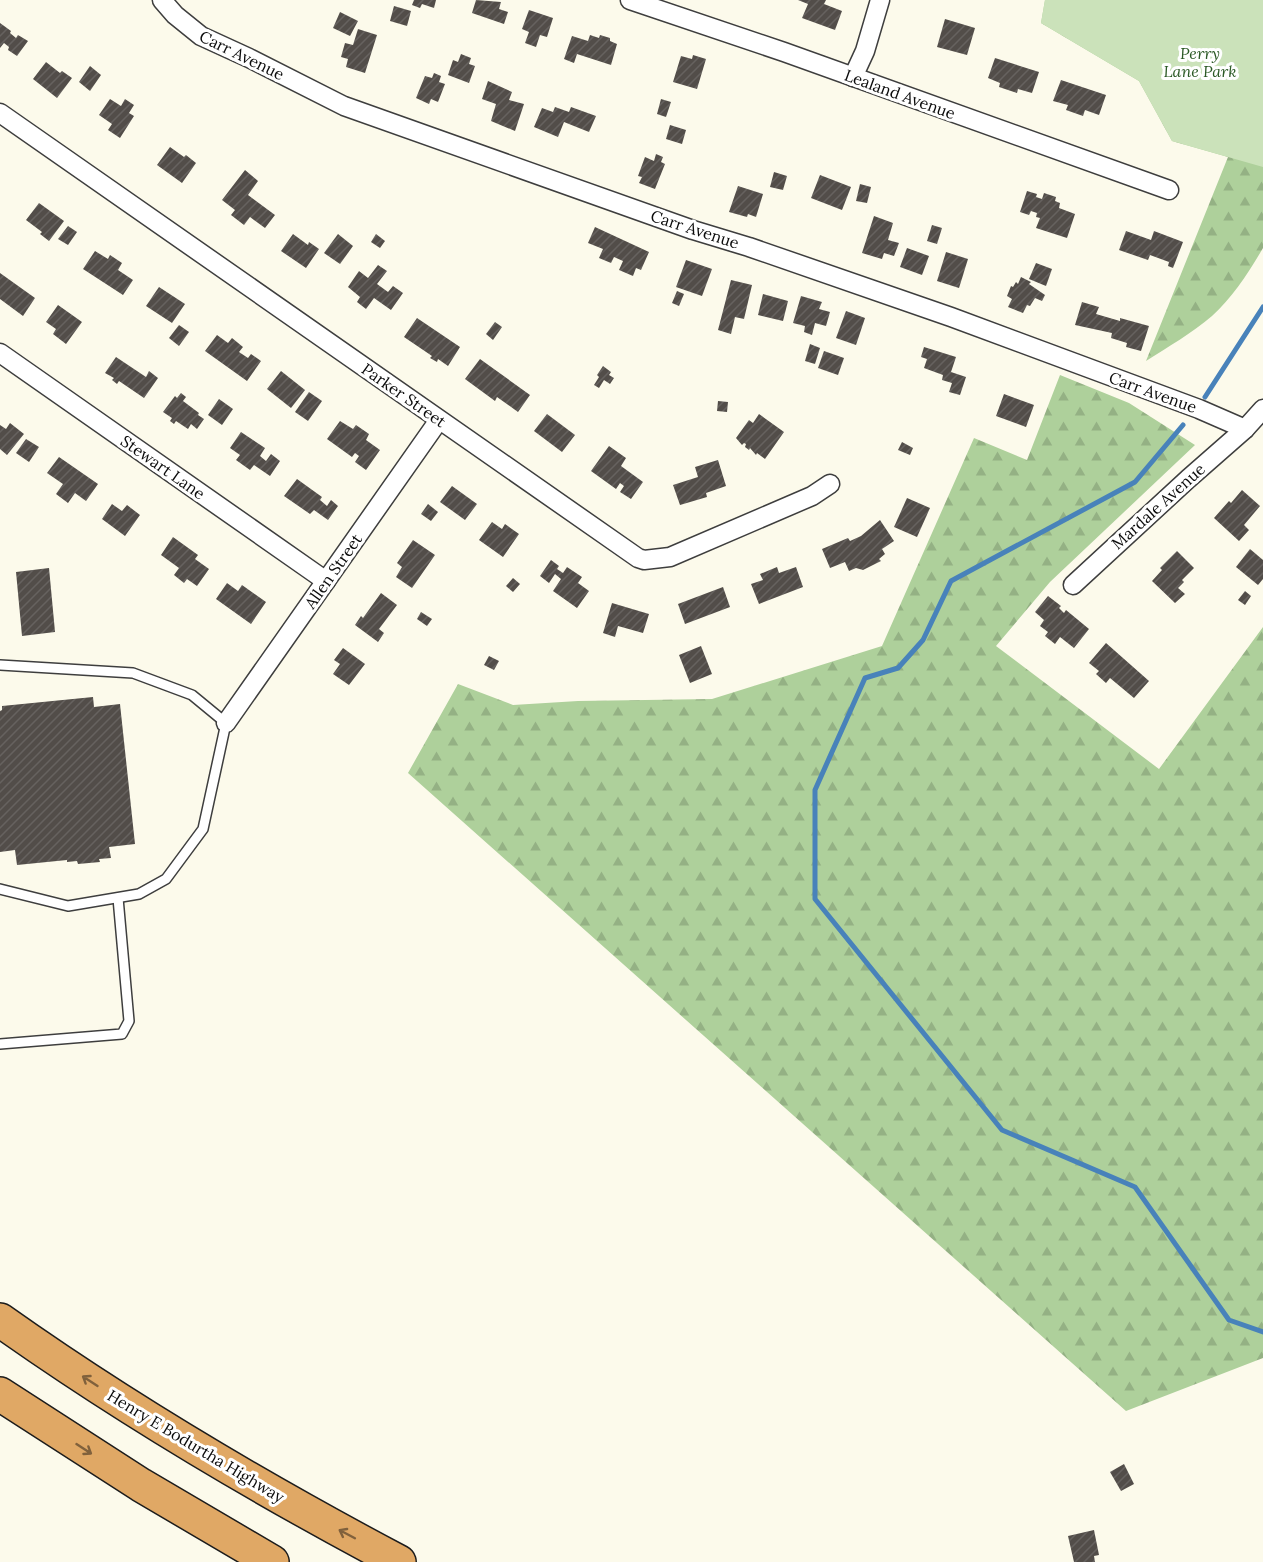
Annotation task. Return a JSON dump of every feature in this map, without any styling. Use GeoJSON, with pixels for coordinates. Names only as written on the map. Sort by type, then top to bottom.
{"type":"FeatureCollection","features":[{"type":"Feature","properties":{"kind":"highway","name":"Henry E Bodurtha Highway"},"geometry":{"type":"LineString","coordinates":[[0,1320],[58,1360],[175,1434],[291,1503],[399,1562]]}},
{"type":"Feature","properties":{"kind":"highway"},"geometry":{"type":"LineString","coordinates":[[0,1394],[141,1485],[272,1562]]}},
{"type":"Feature","properties":{"kind":"street","name":"Carr Avenue"},"geometry":{"type":"LineString","coordinates":[[162,0],[175,15],[201,36],[344,106],[693,230],[951,317],[1199,409],[1245,429]]}},
{"type":"Feature","properties":{"kind":"street","name":"Lealand Avenue"},"geometry":{"type":"LineString","coordinates":[[630,0],[1169,190]]}},
{"type":"Feature","properties":{"kind":"street"},"geometry":{"type":"LineString","coordinates":[[853,77],[865,51],[880,0]]}},
{"type":"Feature","properties":{"kind":"street","name":"Parker Street"},"geometry":{"type":"LineString","coordinates":[[0,113],[644,561],[670,557],[812,496],[830,484]]}},
{"type":"Feature","properties":{"kind":"street","name":"Stewart Lane"},"geometry":{"type":"LineString","coordinates":[[0,353],[326,581]]}},
{"type":"Feature","properties":{"kind":"street","name":"Mardale Avenue"},"geometry":{"type":"LineString","coordinates":[[1073,585],[1245,429],[1263,409]]}},
{"type":"Feature","properties":{"kind":"street","name":"Allen Street"},"geometry":{"type":"LineString","coordinates":[[226,723],[439,420]]}},
{"type":"Feature","properties":{"kind":"lane"},"geometry":{"type":"LineString","coordinates":[[0,665],[133,673],[192,694],[226,723],[203,830],[166,879],[139,894],[68,906],[0,889]]}},
{"type":"Feature","properties":{"kind":"lane"},"geometry":{"type":"LineString","coordinates":[[0,1044],[122,1034],[129,1021],[118,898]]}},
{"type":"Feature","properties":{"kind":"green space","name":"Perry Lane Park"},"geometry":{"type":"Polygon","coordinates":[[[1045,0],[1263,0],[1263,248],[1240,284],[1212,316],[1146,361],[1228,157],[1172,141],[1139,81],[1041,23],[1045,0]]]}},
{"type":"Feature","properties":{"kind":"green space","name":"Perry Lane Park"},"geometry":{"type":"Polygon","coordinates":[[[1045,0],[1263,0],[1263,167],[1172,141],[1139,81],[1041,23],[1045,0]]]}},
{"type":"Feature","properties":{"kind":"green space"},"geometry":{"type":"Polygon","coordinates":[[[1060,375],[1129,403],[1195,445],[1050,582],[996,646],[1159,769],[1263,627],[1263,1358],[1126,1411],[408,773],[458,684],[513,705],[578,701],[712,699],[882,646],[974,438],[1027,460],[1060,375]]]}},
{"type":"Feature","properties":{"kind":"building"},"geometry":{"type":"Polygon","coordinates":[[[414,0],[436,0],[434,8],[422,4],[420,8],[412,5],[414,0]]]}},
{"type":"Feature","properties":{"kind":"building"},"geometry":{"type":"Polygon","coordinates":[[[476,0],[501,2],[499,9],[508,12],[504,24],[472,13],[476,0]]]}},
{"type":"Feature","properties":{"kind":"building"},"geometry":{"type":"Polygon","coordinates":[[[798,0],[826,0],[824,4],[842,11],[835,30],[802,18],[808,4],[798,0]]]}},
{"type":"Feature","properties":{"kind":"building"},"geometry":{"type":"Polygon","coordinates":[[[394,6],[411,11],[407,26],[390,21],[394,6]]]}},
{"type":"Feature","properties":{"kind":"building"},"geometry":{"type":"Polygon","coordinates":[[[529,10],[553,18],[547,37],[540,35],[536,47],[525,43],[529,32],[522,29],[529,10]]]}},
{"type":"Feature","properties":{"kind":"building"},"geometry":{"type":"Polygon","coordinates":[[[340,12],[358,21],[350,36],[333,28],[340,12]]]}},
{"type":"Feature","properties":{"kind":"building"},"geometry":{"type":"Polygon","coordinates":[[[945,19],[975,28],[967,55],[937,47],[945,19]]]}},
{"type":"Feature","properties":{"kind":"building"},"geometry":{"type":"Polygon","coordinates":[[[0,23],[16,38],[18,35],[28,41],[17,56],[8,50],[9,47],[4,43],[0,48],[0,23]]]}},
{"type":"Feature","properties":{"kind":"building"},"geometry":{"type":"Polygon","coordinates":[[[358,29],[377,35],[365,73],[346,67],[348,59],[341,57],[345,43],[353,45],[358,29]]]}},
{"type":"Feature","properties":{"kind":"building"},"geometry":{"type":"Polygon","coordinates":[[[590,35],[610,38],[610,41],[617,44],[611,65],[577,54],[574,63],[564,59],[572,36],[588,41],[590,35]]]}},
{"type":"Feature","properties":{"kind":"building"},"geometry":{"type":"Polygon","coordinates":[[[461,54],[471,58],[469,64],[475,66],[469,83],[448,75],[453,60],[458,62],[461,54]]]}},
{"type":"Feature","properties":{"kind":"building"},"geometry":{"type":"Polygon","coordinates":[[[693,55],[706,59],[697,89],[673,82],[681,56],[692,59],[693,55]]]}},
{"type":"Feature","properties":{"kind":"building"},"geometry":{"type":"Polygon","coordinates":[[[995,58],[1039,72],[1032,93],[1018,89],[1017,93],[999,87],[1000,83],[988,78],[995,58]]]}},
{"type":"Feature","properties":{"kind":"building"},"geometry":{"type":"Polygon","coordinates":[[[46,62],[60,73],[62,71],[72,78],[57,98],[33,79],[46,62]]]}},
{"type":"Feature","properties":{"kind":"building"},"geometry":{"type":"Polygon","coordinates":[[[90,66],[101,75],[90,91],[79,82],[90,66]]]}},
{"type":"Feature","properties":{"kind":"building"},"geometry":{"type":"Polygon","coordinates":[[[434,73],[441,76],[439,82],[445,84],[438,102],[431,99],[429,104],[416,98],[425,76],[432,78],[434,73]]]}},
{"type":"Feature","properties":{"kind":"building"},"geometry":{"type":"Polygon","coordinates":[[[1061,80],[1106,95],[1099,115],[1085,110],[1083,116],[1066,110],[1068,105],[1053,101],[1061,80]]]}},
{"type":"Feature","properties":{"kind":"building"},"geometry":{"type":"Polygon","coordinates":[[[488,81],[512,92],[509,100],[524,104],[515,131],[491,121],[496,104],[482,99],[488,81]]]}},
{"type":"Feature","properties":{"kind":"building"},"geometry":{"type":"Polygon","coordinates":[[[110,99],[121,106],[125,99],[134,105],[129,113],[134,116],[120,138],[108,130],[112,124],[99,115],[110,99]]]}},
{"type":"Feature","properties":{"kind":"building"},"geometry":{"type":"Polygon","coordinates":[[[661,99],[671,102],[666,117],[657,114],[661,99]]]}},
{"type":"Feature","properties":{"kind":"building"},"geometry":{"type":"Polygon","coordinates":[[[555,107],[569,112],[571,107],[596,116],[589,132],[564,122],[558,137],[534,127],[542,108],[553,112],[555,107]]]}},
{"type":"Feature","properties":{"kind":"building"},"geometry":{"type":"Polygon","coordinates":[[[670,125],[686,130],[682,144],[666,139],[670,125]]]}},
{"type":"Feature","properties":{"kind":"building"},"geometry":{"type":"Polygon","coordinates":[[[170,147],[196,163],[182,183],[157,165],[170,147]]]}},
{"type":"Feature","properties":{"kind":"building"},"geometry":{"type":"Polygon","coordinates":[[[656,154],[663,157],[661,162],[665,164],[655,189],[639,183],[642,177],[638,176],[645,157],[654,161],[656,154]]]}},
{"type":"Feature","properties":{"kind":"building"},"geometry":{"type":"Polygon","coordinates":[[[245,170],[258,181],[248,195],[275,215],[265,228],[250,217],[244,225],[231,215],[235,210],[222,200],[245,170]]]}},
{"type":"Feature","properties":{"kind":"building"},"geometry":{"type":"Polygon","coordinates":[[[774,172],[787,176],[783,190],[770,187],[774,172]]]}},
{"type":"Feature","properties":{"kind":"building"},"geometry":{"type":"Polygon","coordinates":[[[820,175],[851,187],[842,210],[811,198],[820,175]]]}},
{"type":"Feature","properties":{"kind":"building"},"geometry":{"type":"Polygon","coordinates":[[[860,184],[871,187],[867,203],[856,201],[860,184]]]}},
{"type":"Feature","properties":{"kind":"building"},"geometry":{"type":"Polygon","coordinates":[[[738,186],[763,194],[756,217],[729,212],[738,186]]]}},
{"type":"Feature","properties":{"kind":"building"},"geometry":{"type":"Polygon","coordinates":[[[1027,191],[1037,194],[1036,197],[1042,199],[1044,193],[1056,197],[1055,201],[1060,203],[1059,208],[1075,214],[1067,238],[1036,228],[1040,218],[1036,217],[1037,213],[1031,211],[1029,215],[1020,212],[1027,191]]]}},
{"type":"Feature","properties":{"kind":"building"},"geometry":{"type":"Polygon","coordinates":[[[39,203],[64,221],[49,241],[40,234],[42,232],[26,220],[39,203]]]}},
{"type":"Feature","properties":{"kind":"building"},"geometry":{"type":"Polygon","coordinates":[[[874,216],[893,223],[888,240],[899,243],[894,256],[884,253],[882,259],[862,253],[874,216]]]}},
{"type":"Feature","properties":{"kind":"building"},"geometry":{"type":"Polygon","coordinates":[[[932,225],[942,228],[937,244],[927,241],[932,225]]]}},
{"type":"Feature","properties":{"kind":"building"},"geometry":{"type":"Polygon","coordinates":[[[68,226],[77,232],[68,245],[58,239],[68,226]]]}},
{"type":"Feature","properties":{"kind":"building"},"geometry":{"type":"Polygon","coordinates":[[[595,227],[649,252],[641,270],[636,268],[633,276],[619,270],[623,261],[614,257],[611,263],[599,258],[603,249],[588,243],[595,227]]]}},
{"type":"Feature","properties":{"kind":"building"},"geometry":{"type":"Polygon","coordinates":[[[1126,231],[1151,240],[1154,231],[1183,242],[1173,268],[1168,266],[1169,262],[1150,255],[1148,260],[1119,250],[1126,231]]]}},
{"type":"Feature","properties":{"kind":"building"},"geometry":{"type":"Polygon","coordinates":[[[293,234],[308,245],[309,242],[319,249],[306,268],[281,251],[293,234]]]}},
{"type":"Feature","properties":{"kind":"building"},"geometry":{"type":"Polygon","coordinates":[[[338,234],[353,246],[340,264],[324,253],[338,234]]]}},
{"type":"Feature","properties":{"kind":"building"},"geometry":{"type":"Polygon","coordinates":[[[376,234],[385,241],[380,248],[371,242],[376,234]]]}},
{"type":"Feature","properties":{"kind":"building"},"geometry":{"type":"Polygon","coordinates":[[[907,248],[929,256],[922,275],[900,267],[907,248]]]}},
{"type":"Feature","properties":{"kind":"building"},"geometry":{"type":"Polygon","coordinates":[[[95,251],[108,259],[110,255],[122,263],[118,270],[133,280],[123,295],[83,269],[95,251]]]}},
{"type":"Feature","properties":{"kind":"building"},"geometry":{"type":"Polygon","coordinates":[[[946,252],[968,259],[959,288],[937,281],[946,252]]]}},
{"type":"Feature","properties":{"kind":"building"},"geometry":{"type":"Polygon","coordinates":[[[686,260],[712,269],[702,296],[676,287],[686,260]]]}},
{"type":"Feature","properties":{"kind":"building"},"geometry":{"type":"Polygon","coordinates":[[[1036,263],[1052,269],[1046,286],[1029,279],[1036,263]]]}},
{"type":"Feature","properties":{"kind":"building"},"geometry":{"type":"Polygon","coordinates":[[[378,265],[387,271],[377,284],[388,292],[393,286],[403,293],[391,310],[374,298],[366,309],[357,302],[360,297],[348,287],[359,271],[368,278],[378,265]]]}},
{"type":"Feature","properties":{"kind":"building"},"geometry":{"type":"Polygon","coordinates":[[[0,273],[35,298],[23,316],[0,299],[0,273]]]}},
{"type":"Feature","properties":{"kind":"building"},"geometry":{"type":"Polygon","coordinates":[[[1021,277],[1031,282],[1029,284],[1045,295],[1042,301],[1035,298],[1030,306],[1027,305],[1023,313],[1008,307],[1012,299],[1007,296],[1011,286],[1013,287],[1016,282],[1018,284],[1021,277]]]}},
{"type":"Feature","properties":{"kind":"building"},"geometry":{"type":"Polygon","coordinates":[[[731,280],[752,285],[744,319],[735,317],[731,334],[718,330],[731,280]]]}},
{"type":"Feature","properties":{"kind":"building"},"geometry":{"type":"Polygon","coordinates":[[[159,287],[185,304],[172,323],[146,306],[159,287]]]}},
{"type":"Feature","properties":{"kind":"building"},"geometry":{"type":"Polygon","coordinates":[[[677,291],[684,294],[679,306],[672,303],[677,291]]]}},
{"type":"Feature","properties":{"kind":"building"},"geometry":{"type":"Polygon","coordinates":[[[763,294],[788,301],[783,321],[758,315],[763,294]]]}},
{"type":"Feature","properties":{"kind":"building"},"geometry":{"type":"Polygon","coordinates":[[[801,296],[822,302],[819,309],[830,312],[826,326],[815,323],[812,335],[804,332],[805,326],[793,323],[801,296]]]}},
{"type":"Feature","properties":{"kind":"building"},"geometry":{"type":"Polygon","coordinates":[[[1082,302],[1099,307],[1096,314],[1149,326],[1141,351],[1126,347],[1127,343],[1111,338],[1112,333],[1075,325],[1082,302]]]}},
{"type":"Feature","properties":{"kind":"building"},"geometry":{"type":"Polygon","coordinates":[[[58,305],[82,322],[66,344],[53,334],[56,329],[46,322],[58,305]]]}},
{"type":"Feature","properties":{"kind":"building"},"geometry":{"type":"Polygon","coordinates":[[[846,311],[865,318],[856,345],[836,338],[846,311]]]}},
{"type":"Feature","properties":{"kind":"building"},"geometry":{"type":"Polygon","coordinates":[[[417,318],[460,347],[448,366],[438,359],[437,362],[430,358],[432,356],[404,337],[417,318]]]}},
{"type":"Feature","properties":{"kind":"building"},"geometry":{"type":"Polygon","coordinates":[[[495,322],[502,327],[493,340],[486,334],[495,322]]]}},
{"type":"Feature","properties":{"kind":"building"},"geometry":{"type":"Polygon","coordinates":[[[179,325],[189,332],[179,346],[169,338],[179,325]]]}},
{"type":"Feature","properties":{"kind":"building"},"geometry":{"type":"Polygon","coordinates":[[[217,335],[228,343],[232,338],[243,347],[239,352],[248,358],[251,354],[261,361],[247,381],[205,351],[217,335]]]}},
{"type":"Feature","properties":{"kind":"building"},"geometry":{"type":"Polygon","coordinates":[[[810,344],[820,348],[815,364],[805,361],[810,344]]]}},
{"type":"Feature","properties":{"kind":"building"},"geometry":{"type":"Polygon","coordinates":[[[924,347],[956,357],[951,372],[966,377],[960,395],[949,392],[952,383],[942,380],[943,375],[924,368],[927,359],[921,357],[924,347]]]}},
{"type":"Feature","properties":{"kind":"building"},"geometry":{"type":"Polygon","coordinates":[[[824,351],[844,358],[838,375],[818,368],[824,351]]]}},
{"type":"Feature","properties":{"kind":"building"},"geometry":{"type":"Polygon","coordinates":[[[116,357],[146,377],[149,371],[158,378],[144,398],[119,381],[117,384],[112,380],[114,378],[105,373],[116,357]]]}},
{"type":"Feature","properties":{"kind":"building"},"geometry":{"type":"Polygon","coordinates":[[[480,359],[530,395],[518,412],[497,397],[495,401],[465,379],[480,359]]]}},
{"type":"Feature","properties":{"kind":"building"},"geometry":{"type":"Polygon","coordinates":[[[603,366],[611,372],[609,375],[614,378],[610,384],[604,380],[599,388],[594,385],[603,366]]]}},
{"type":"Feature","properties":{"kind":"building"},"geometry":{"type":"Polygon","coordinates":[[[281,371],[305,390],[291,408],[267,389],[281,371]]]}},
{"type":"Feature","properties":{"kind":"building"},"geometry":{"type":"Polygon","coordinates":[[[309,392],[322,401],[308,421],[295,412],[309,392]]]}},
{"type":"Feature","properties":{"kind":"building"},"geometry":{"type":"Polygon","coordinates":[[[181,393],[186,397],[183,401],[204,419],[197,429],[191,424],[188,429],[176,421],[174,424],[170,421],[172,418],[163,412],[175,396],[177,398],[181,393]]]}},
{"type":"Feature","properties":{"kind":"building"},"geometry":{"type":"Polygon","coordinates":[[[1004,394],[1034,405],[1026,427],[996,416],[1004,394]]]}},
{"type":"Feature","properties":{"kind":"building"},"geometry":{"type":"Polygon","coordinates":[[[219,399],[233,409],[222,425],[208,415],[219,399]]]}},
{"type":"Feature","properties":{"kind":"building"},"geometry":{"type":"Polygon","coordinates":[[[718,401],[728,402],[727,412],[717,411],[718,401]]]}},
{"type":"Feature","properties":{"kind":"building"},"geometry":{"type":"Polygon","coordinates":[[[547,414],[575,435],[562,452],[534,431],[547,414]]]}},
{"type":"Feature","properties":{"kind":"building"},"geometry":{"type":"Polygon","coordinates":[[[759,414],[784,432],[765,459],[745,447],[746,444],[742,445],[736,438],[749,420],[753,423],[759,414]]]}},
{"type":"Feature","properties":{"kind":"building"},"geometry":{"type":"Polygon","coordinates":[[[340,421],[353,429],[356,425],[369,434],[366,440],[380,450],[366,470],[355,462],[359,456],[355,453],[352,457],[327,439],[340,421]]]}},
{"type":"Feature","properties":{"kind":"building"},"geometry":{"type":"Polygon","coordinates":[[[10,423],[24,434],[7,455],[0,449],[0,425],[6,429],[10,423]]]}},
{"type":"Feature","properties":{"kind":"building"},"geometry":{"type":"Polygon","coordinates":[[[241,432],[265,448],[260,456],[266,461],[271,454],[280,461],[270,476],[254,465],[250,470],[236,460],[240,455],[230,448],[241,432]]]}},
{"type":"Feature","properties":{"kind":"building"},"geometry":{"type":"Polygon","coordinates":[[[26,439],[39,447],[29,462],[16,453],[26,439]]]}},
{"type":"Feature","properties":{"kind":"building"},"geometry":{"type":"Polygon","coordinates":[[[902,442],[913,448],[910,455],[898,450],[902,442]]]}},
{"type":"Feature","properties":{"kind":"building"},"geometry":{"type":"Polygon","coordinates":[[[609,446],[626,458],[621,466],[643,482],[631,499],[620,492],[624,486],[620,483],[616,489],[591,471],[609,446]]]}},
{"type":"Feature","properties":{"kind":"building"},"geometry":{"type":"Polygon","coordinates":[[[59,457],[98,484],[86,501],[75,493],[68,503],[56,494],[63,484],[47,473],[59,457]]]}},
{"type":"Feature","properties":{"kind":"building"},"geometry":{"type":"Polygon","coordinates":[[[718,460],[726,486],[706,493],[707,497],[680,505],[673,485],[698,477],[695,467],[718,460]]]}},
{"type":"Feature","properties":{"kind":"building"},"geometry":{"type":"Polygon","coordinates":[[[297,479],[322,497],[320,500],[327,506],[331,500],[338,506],[328,520],[314,510],[310,514],[284,496],[297,479]]]}},
{"type":"Feature","properties":{"kind":"building"},"geometry":{"type":"Polygon","coordinates":[[[452,486],[477,504],[465,520],[440,502],[452,486]]]}},
{"type":"Feature","properties":{"kind":"building"},"geometry":{"type":"Polygon","coordinates":[[[1242,490],[1260,506],[1244,525],[1249,530],[1239,541],[1214,518],[1242,490]]]}},
{"type":"Feature","properties":{"kind":"building"},"geometry":{"type":"Polygon","coordinates":[[[907,498],[930,508],[917,537],[894,527],[907,498]]]}},
{"type":"Feature","properties":{"kind":"building"},"geometry":{"type":"Polygon","coordinates":[[[112,504],[122,511],[127,505],[140,515],[125,536],[102,519],[112,504]]]}},
{"type":"Feature","properties":{"kind":"building"},"geometry":{"type":"Polygon","coordinates":[[[428,504],[438,512],[431,521],[421,514],[428,504]]]}},
{"type":"Feature","properties":{"kind":"building"},"geometry":{"type":"Polygon","coordinates":[[[880,520],[894,541],[882,549],[885,554],[879,559],[881,561],[863,570],[856,568],[849,571],[845,562],[830,568],[822,549],[848,538],[850,541],[861,536],[880,520]]]}},
{"type":"Feature","properties":{"kind":"building"},"geometry":{"type":"Polygon","coordinates":[[[492,522],[502,529],[505,524],[519,534],[503,557],[479,540],[492,522]]]}},
{"type":"Feature","properties":{"kind":"building"},"geometry":{"type":"Polygon","coordinates":[[[173,537],[198,555],[195,559],[209,569],[197,586],[187,579],[184,583],[174,575],[179,568],[161,555],[173,537]]]}},
{"type":"Feature","properties":{"kind":"building"},"geometry":{"type":"Polygon","coordinates":[[[413,540],[435,555],[412,588],[396,577],[402,567],[397,563],[413,540]]]}},
{"type":"Feature","properties":{"kind":"building"},"geometry":{"type":"Polygon","coordinates":[[[1250,549],[1263,560],[1263,579],[1258,585],[1236,567],[1250,549]]]}},
{"type":"Feature","properties":{"kind":"building"},"geometry":{"type":"Polygon","coordinates":[[[1177,551],[1194,568],[1182,580],[1184,582],[1178,588],[1185,594],[1175,603],[1152,581],[1162,570],[1160,568],[1177,551]]]}},
{"type":"Feature","properties":{"kind":"building"},"geometry":{"type":"Polygon","coordinates":[[[551,560],[559,566],[557,569],[563,573],[567,567],[582,577],[578,583],[589,591],[577,608],[553,591],[561,579],[555,574],[549,583],[540,576],[551,560]]]}},
{"type":"Feature","properties":{"kind":"building"},"geometry":{"type":"Polygon","coordinates":[[[777,567],[779,573],[796,567],[803,587],[759,604],[751,584],[763,580],[760,574],[777,567]]]}},
{"type":"Feature","properties":{"kind":"building"},"geometry":{"type":"Polygon","coordinates":[[[49,568],[55,632],[22,636],[16,572],[49,568]]]}},
{"type":"Feature","properties":{"kind":"building"},"geometry":{"type":"Polygon","coordinates":[[[513,578],[520,584],[513,592],[506,586],[513,578]]]}},
{"type":"Feature","properties":{"kind":"building"},"geometry":{"type":"Polygon","coordinates":[[[227,583],[238,591],[242,585],[266,602],[251,624],[216,599],[227,583]]]}},
{"type":"Feature","properties":{"kind":"building"},"geometry":{"type":"Polygon","coordinates":[[[723,587],[730,607],[685,624],[678,604],[723,587]]]}},
{"type":"Feature","properties":{"kind":"building"},"geometry":{"type":"Polygon","coordinates":[[[1245,591],[1251,596],[1245,605],[1238,600],[1245,591]]]}},
{"type":"Feature","properties":{"kind":"building"},"geometry":{"type":"Polygon","coordinates":[[[381,593],[397,605],[379,629],[384,633],[378,642],[355,625],[381,593]]]}},
{"type":"Feature","properties":{"kind":"building"},"geometry":{"type":"Polygon","coordinates":[[[1048,596],[1061,606],[1059,608],[1064,613],[1066,610],[1089,629],[1074,648],[1060,637],[1055,644],[1045,636],[1048,632],[1040,626],[1044,620],[1035,612],[1048,596]]]}},
{"type":"Feature","properties":{"kind":"building"},"geometry":{"type":"Polygon","coordinates":[[[612,603],[649,614],[643,633],[618,626],[615,637],[603,633],[612,603]]]}},
{"type":"Feature","properties":{"kind":"building"},"geometry":{"type":"Polygon","coordinates":[[[421,612],[432,619],[427,626],[417,619],[421,612]]]}},
{"type":"Feature","properties":{"kind":"building"},"geometry":{"type":"Polygon","coordinates":[[[1106,643],[1149,681],[1134,698],[1110,678],[1106,683],[1096,674],[1099,671],[1089,663],[1106,643]]]}},
{"type":"Feature","properties":{"kind":"building"},"geometry":{"type":"Polygon","coordinates":[[[701,646],[712,674],[690,683],[679,655],[701,646]]]}},
{"type":"Feature","properties":{"kind":"building"},"geometry":{"type":"Polygon","coordinates":[[[343,648],[365,664],[349,685],[333,674],[340,664],[334,660],[343,648]]]}},
{"type":"Feature","properties":{"kind":"building"},"geometry":{"type":"Polygon","coordinates":[[[489,656],[499,661],[494,670],[484,665],[489,656]]]}},
{"type":"Feature","properties":{"kind":"building"},"geometry":{"type":"Polygon","coordinates":[[[93,697],[94,707],[120,704],[135,844],[109,847],[111,858],[99,859],[100,862],[78,864],[77,861],[67,862],[67,860],[17,865],[15,850],[0,852],[0,711],[2,706],[93,697]]]}},
{"type":"Feature","properties":{"kind":"building"},"geometry":{"type":"Polygon","coordinates":[[[1124,1464],[1134,1484],[1121,1491],[1110,1472],[1124,1464]]]}},
{"type":"Feature","properties":{"kind":"building"},"geometry":{"type":"Polygon","coordinates":[[[1094,1530],[1099,1555],[1094,1556],[1095,1562],[1074,1562],[1068,1536],[1094,1530]]]}},
{"type":"Feature","properties":{"kind":"waterway"},"geometry":{"type":"LineString","coordinates":[[1205,397],[1263,307]]}},
{"type":"Feature","properties":{"kind":"waterway"},"geometry":{"type":"LineString","coordinates":[[1183,425],[1135,482],[951,581],[923,640],[898,668],[865,678],[815,790],[815,899],[1002,1130],[1135,1187],[1229,1320],[1263,1332]]}}]}
